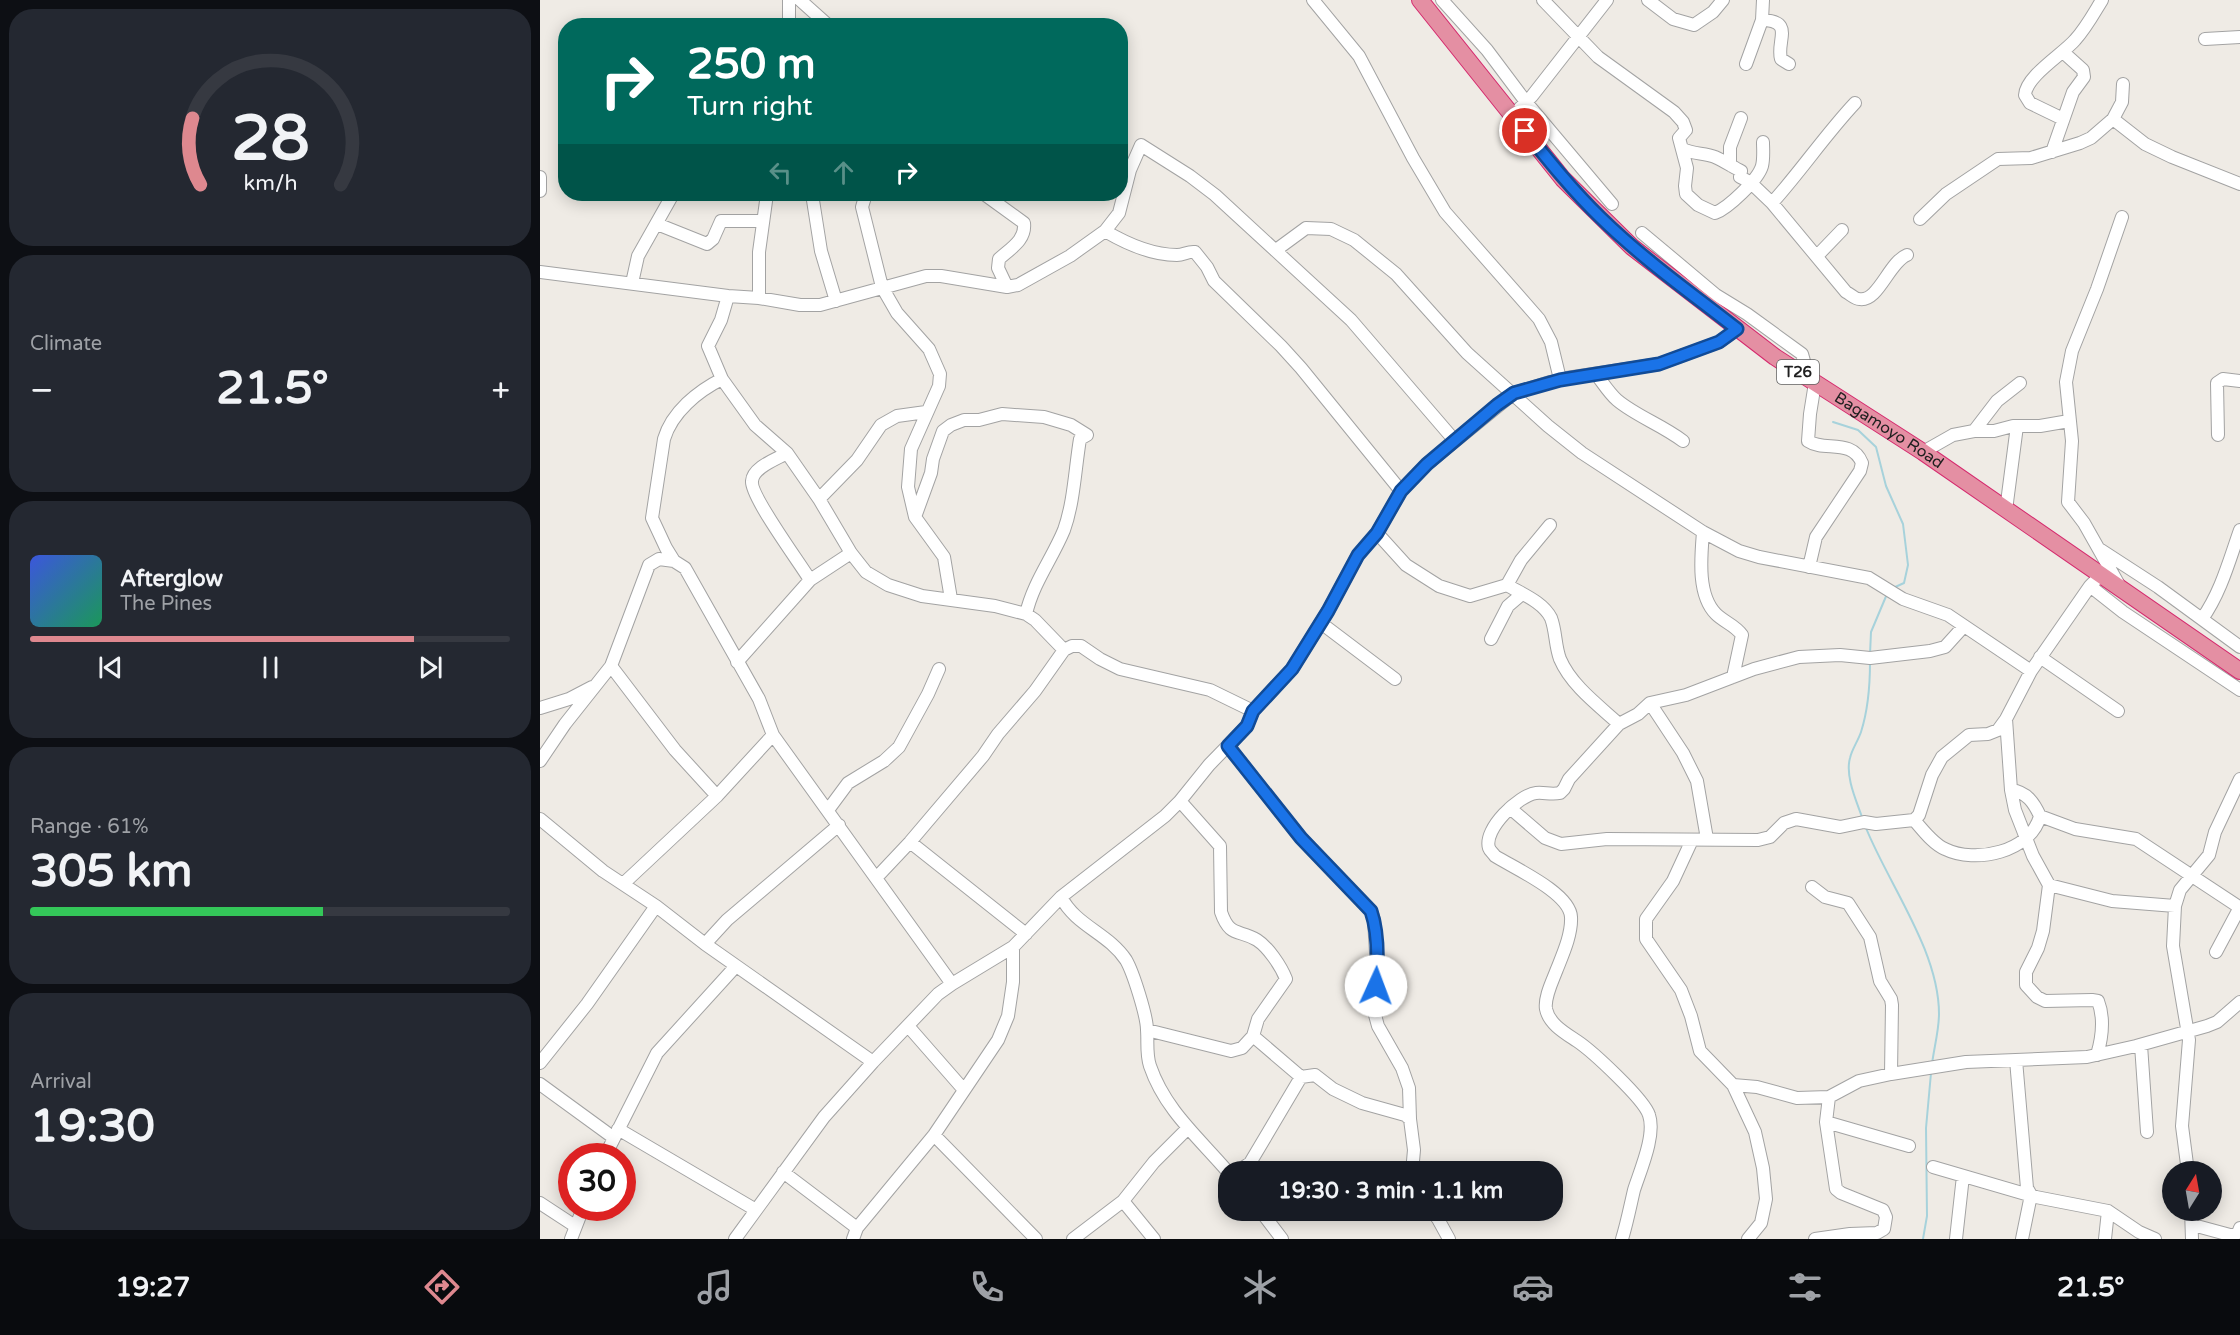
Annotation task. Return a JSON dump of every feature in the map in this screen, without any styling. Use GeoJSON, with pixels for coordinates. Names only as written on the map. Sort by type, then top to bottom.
{"type":"FeatureCollection","features":[{"type":"Feature","properties":{"kind":"highway","name":"Bagamoyo Road"},"geometry":{"type":"LineString","coordinates":[[1420,0],[1563,179],[1632,247],[1713,301],[1737,329],[1775,357],[1923,452],[2006,510],[2096,582],[2123,591],[2240,671]]}},
{"type":"Feature","properties":{"kind":"street"},"geometry":{"type":"LineString","coordinates":[[789,0],[789,18]]}},
{"type":"Feature","properties":{"kind":"street"},"geometry":{"type":"LineString","coordinates":[[800,0],[820,18]]}},
{"type":"Feature","properties":{"kind":"street"},"geometry":{"type":"LineString","coordinates":[[1312,0],[1359,56],[1413,158],[1445,212],[1539,319],[1551,342],[1560,380]]}},
{"type":"Feature","properties":{"kind":"street"},"geometry":{"type":"LineString","coordinates":[[1442,0],[1487,50],[1526,102],[1612,204]]}},
{"type":"Feature","properties":{"kind":"street"},"geometry":{"type":"LineString","coordinates":[[1543,0],[1598,57],[1674,112],[1683,122],[1686,130],[1679,138],[1687,168],[1686,194],[1706,210],[1715,213],[1724,210],[1750,182],[1762,167],[1762,142]]}},
{"type":"Feature","properties":{"kind":"street"},"geometry":{"type":"LineString","coordinates":[[1513,115],[1580,37],[1607,0]]}},
{"type":"Feature","properties":{"kind":"street"},"geometry":{"type":"LineString","coordinates":[[1648,0],[1672,19],[1694,25],[1713,12],[1723,0]]}},
{"type":"Feature","properties":{"kind":"street"},"geometry":{"type":"LineString","coordinates":[[1746,64],[1762,20],[1763,0]]}},
{"type":"Feature","properties":{"kind":"street"},"geometry":{"type":"LineString","coordinates":[[2062,119],[2030,103],[2025,92],[2028,86],[2075,40],[2102,0]]}},
{"type":"Feature","properties":{"kind":"street"},"geometry":{"type":"LineString","coordinates":[[1762,20],[1776,22],[1780,26],[1783,37],[1778,50],[1781,59],[1789,64]]}},
{"type":"Feature","properties":{"kind":"street"},"geometry":{"type":"LineString","coordinates":[[2205,39],[2240,37]]}},
{"type":"Feature","properties":{"kind":"street"},"geometry":{"type":"LineString","coordinates":[[2052,152],[2073,92],[2084,77],[2083,70],[2063,52]]}},
{"type":"Feature","properties":{"kind":"street"},"geometry":{"type":"LineString","coordinates":[[1920,219],[1946,194],[1998,159],[2031,158],[2091,138],[2113,119],[2122,102],[2123,84]]}},
{"type":"Feature","properties":{"kind":"street"},"geometry":{"type":"LineString","coordinates":[[1772,203],[1831,129],[1855,103]]}},
{"type":"Feature","properties":{"kind":"street"},"geometry":{"type":"LineString","coordinates":[[1730,165],[1730,147],[1741,118]]}},
{"type":"Feature","properties":{"kind":"street"},"geometry":{"type":"LineString","coordinates":[[2113,119],[2145,144],[2240,183]]}},
{"type":"Feature","properties":{"kind":"street"},"geometry":{"type":"LineString","coordinates":[[1128,179],[1141,145],[1215,195],[1351,320],[1455,441]]}},
{"type":"Feature","properties":{"kind":"street"},"geometry":{"type":"LineString","coordinates":[[1683,149],[1716,157],[1741,171],[1740,177],[1750,182],[1772,203],[1846,292],[1857,300],[1867,299],[1874,293],[1893,264],[1907,255]]}},
{"type":"Feature","properties":{"kind":"street"},"geometry":{"type":"LineString","coordinates":[[540,177],[540,191]]}},
{"type":"Feature","properties":{"kind":"street"},"geometry":{"type":"LineString","coordinates":[[632,283],[638,256],[670,201]]}},
{"type":"Feature","properties":{"kind":"street"},"geometry":{"type":"LineString","coordinates":[[759,298],[759,252],[766,201]]}},
{"type":"Feature","properties":{"kind":"street"},"geometry":{"type":"LineString","coordinates":[[813,201],[821,251],[836,301]]}},
{"type":"Feature","properties":{"kind":"street"},"geometry":{"type":"LineString","coordinates":[[864,201],[862,207],[882,287],[897,314],[929,349],[940,374],[939,386],[911,449],[908,487],[915,517],[944,557],[951,599]]}},
{"type":"Feature","properties":{"kind":"street"},"geometry":{"type":"LineString","coordinates":[[994,201],[1024,223],[1025,232],[1022,238],[999,259],[998,263],[1007,287]]}},
{"type":"Feature","properties":{"kind":"street"},"geometry":{"type":"LineString","coordinates":[[540,272],[800,305],[828,304],[926,276],[941,276],[1007,287],[1018,285],[1070,256],[1105,231],[1119,213],[1123,201]]}},
{"type":"Feature","properties":{"kind":"street"},"geometry":{"type":"LineString","coordinates":[[2122,218],[2072,351],[2066,382],[2072,441],[2068,502],[2123,591]]}},
{"type":"Feature","properties":{"kind":"street"},"geometry":{"type":"LineString","coordinates":[[657,224],[707,244],[713,239],[721,221],[762,221]]}},
{"type":"Feature","properties":{"kind":"street"},"geometry":{"type":"LineString","coordinates":[[1275,250],[1306,228],[1331,229],[1354,240],[1396,274],[1467,353],[1548,426],[1582,453],[1703,532],[1739,551],[1759,557],[1869,578],[1903,599],[1939,610],[2031,671]]}},
{"type":"Feature","properties":{"kind":"street"},"geometry":{"type":"LineString","coordinates":[[1817,256],[1842,230]]}},
{"type":"Feature","properties":{"kind":"street"},"geometry":{"type":"LineString","coordinates":[[1105,231],[1138,248],[1153,252],[1177,255],[1189,251],[1195,252],[1214,280],[1301,368],[1401,491]]}},
{"type":"Feature","properties":{"kind":"street"},"geometry":{"type":"LineString","coordinates":[[1642,233],[1713,301],[1740,309],[1802,354],[1812,381],[1808,441],[1815,445],[1842,447],[1854,453],[1862,463],[1860,471],[1816,537],[1809,567]]}},
{"type":"Feature","properties":{"kind":"street"},"geometry":{"type":"LineString","coordinates":[[728,296],[721,320],[708,346],[722,379],[755,425],[787,453],[819,499],[851,553],[866,572],[888,585],[922,596],[951,599],[1026,614],[1064,650]]}},
{"type":"Feature","properties":{"kind":"street"},"geometry":{"type":"LineString","coordinates":[[735,1239],[824,1117],[938,994],[1013,947],[1061,897],[1180,801],[1209,765],[1247,726],[1253,711],[1292,669],[1321,623],[1358,555],[1377,533],[1401,491],[1427,464],[1514,393],[1560,380],[1659,364],[1719,342],[1737,329]]}},
{"type":"Feature","properties":{"kind":"street"},"geometry":{"type":"LineString","coordinates":[[1596,374],[1618,400],[1683,441]]}},
{"type":"Feature","properties":{"kind":"street"},"geometry":{"type":"LineString","coordinates":[[722,379],[704,388],[690,401],[667,430],[652,518],[666,548],[675,561],[685,568],[759,699],[773,735],[952,984]]}},
{"type":"Feature","properties":{"kind":"street"},"geometry":{"type":"LineString","coordinates":[[2218,435],[2217,383],[2223,379],[2240,381]]}},
{"type":"Feature","properties":{"kind":"street"},"geometry":{"type":"LineString","coordinates":[[1974,431],[1997,401],[2020,383]]}},
{"type":"Feature","properties":{"kind":"street"},"geometry":{"type":"LineString","coordinates":[[819,499],[857,460],[881,425],[897,416],[926,412]]}},
{"type":"Feature","properties":{"kind":"street"},"geometry":{"type":"LineString","coordinates":[[915,517],[943,431],[951,424],[1002,414],[1044,417],[1071,425],[1087,435],[1080,440],[1068,517],[1059,540],[1032,591],[1026,614]]}},
{"type":"Feature","properties":{"kind":"street"},"geometry":{"type":"LineString","coordinates":[[1923,452],[1953,435],[2069,421]]}},
{"type":"Feature","properties":{"kind":"street"},"geometry":{"type":"LineString","coordinates":[[2006,510],[2017,426]]}},
{"type":"Feature","properties":{"kind":"street"},"geometry":{"type":"LineString","coordinates":[[787,453],[754,473],[751,482],[767,514],[810,580]]}},
{"type":"Feature","properties":{"kind":"street"},"geometry":{"type":"LineString","coordinates":[[1377,533],[1406,565],[1439,586],[1470,596],[1507,585],[1526,553],[1550,525]]}},
{"type":"Feature","properties":{"kind":"street"},"geometry":{"type":"LineString","coordinates":[[2202,619],[2211,606],[2226,574],[2240,530]]}},
{"type":"Feature","properties":{"kind":"street"},"geometry":{"type":"LineString","coordinates":[[1703,532],[1701,575],[1709,602],[1717,615],[1738,629],[1742,635],[1733,677]]}},
{"type":"Feature","properties":{"kind":"street"},"geometry":{"type":"LineString","coordinates":[[2097,547],[2240,647]]}},
{"type":"Feature","properties":{"kind":"street"},"geometry":{"type":"LineString","coordinates":[[737,662],[810,580],[851,553]]}},
{"type":"Feature","properties":{"kind":"street"},"geometry":{"type":"LineString","coordinates":[[540,761],[611,666],[649,565],[659,559],[675,561]]}},
{"type":"Feature","properties":{"kind":"street"},"geometry":{"type":"LineString","coordinates":[[1510,808],[1545,838],[1561,844],[1607,839],[1758,840],[1770,837],[1784,823],[1796,819],[1840,827],[1864,822],[1876,824],[1914,820],[1919,815],[1932,775],[1942,757],[1969,735],[1994,733],[2006,718],[2040,657],[2096,582],[2123,612],[2240,690]]}},
{"type":"Feature","properties":{"kind":"street"},"geometry":{"type":"LineString","coordinates":[[1507,585],[1538,603],[1551,619],[1560,659],[1585,693],[1619,724]]}},
{"type":"Feature","properties":{"kind":"street"},"geometry":{"type":"LineString","coordinates":[[1491,639],[1508,606],[1521,594]]}},
{"type":"Feature","properties":{"kind":"street"},"geometry":{"type":"LineString","coordinates":[[1321,623],[1395,679]]}},
{"type":"Feature","properties":{"kind":"street"},"geometry":{"type":"LineString","coordinates":[[1622,1239],[1646,1151],[1650,1116],[1630,1090],[1580,1043],[1555,1026],[1546,1009],[1550,988],[1571,927],[1571,915],[1568,906],[1556,894],[1495,856],[1489,848],[1492,830],[1510,808],[1534,793],[1560,793],[1569,779],[1619,724],[1638,714],[1650,703],[1686,695],[1733,677],[1799,657],[1840,655],[1870,658],[1930,651],[1945,647],[1964,626]]}},
{"type":"Feature","properties":{"kind":"street"},"geometry":{"type":"LineString","coordinates":[[877,877],[1035,691],[1064,650],[1072,646],[1081,645],[1100,659],[1120,669],[1210,690],[1253,711]]}},
{"type":"Feature","properties":{"kind":"street"},"geometry":{"type":"LineString","coordinates":[[2040,657],[2118,711]]}},
{"type":"Feature","properties":{"kind":"street"},"geometry":{"type":"LineString","coordinates":[[611,666],[675,750],[717,796]]}},
{"type":"Feature","properties":{"kind":"street"},"geometry":{"type":"LineString","coordinates":[[828,810],[848,783],[884,761],[899,747],[939,669]]}},
{"type":"Feature","properties":{"kind":"street"},"geometry":{"type":"LineString","coordinates":[[540,708],[568,699],[595,686]]}},
{"type":"Feature","properties":{"kind":"street"},"geometry":{"type":"LineString","coordinates":[[1650,703],[1683,753],[1697,781],[1707,838]]}},
{"type":"Feature","properties":{"kind":"street"},"geometry":{"type":"LineString","coordinates":[[2006,718],[2011,790],[2015,810],[2049,885],[2043,931],[2038,948],[2026,972],[2026,986],[2037,997],[2045,1001],[2098,1001],[2101,1010],[2102,1034],[2097,1055]]}},
{"type":"Feature","properties":{"kind":"street"},"geometry":{"type":"LineString","coordinates":[[623,884],[717,796],[773,735]]}},
{"type":"Feature","properties":{"kind":"street"},"geometry":{"type":"LineString","coordinates":[[1228,746],[1301,838],[1371,911],[1374,920],[1377,969],[1375,1015],[1378,1026],[1402,1068],[1409,1088],[1413,1161]]}},
{"type":"Feature","properties":{"kind":"street"},"geometry":{"type":"LineString","coordinates":[[2187,1161],[2182,1126],[2189,1032],[2182,1006],[2173,946],[2175,906],[2180,890],[2209,855],[2215,832],[2240,779]]}},
{"type":"Feature","properties":{"kind":"street"},"geometry":{"type":"LineString","coordinates":[[2011,790],[2027,796],[2040,816],[2075,829],[2136,839],[2240,907],[2216,952]]}},
{"type":"Feature","properties":{"kind":"street"},"geometry":{"type":"LineString","coordinates":[[1147,1030],[1231,1051],[1242,1048],[1253,1036],[1258,1019],[1286,979],[1283,971],[1260,942],[1233,932],[1224,922],[1221,912],[1220,846],[1180,801]]}},
{"type":"Feature","properties":{"kind":"street"},"geometry":{"type":"LineString","coordinates":[[1914,820],[1942,848],[1953,852],[1982,855],[1994,853],[2027,839],[2036,828],[2040,816]]}},
{"type":"Feature","properties":{"kind":"street"},"geometry":{"type":"LineString","coordinates":[[540,819],[603,871],[656,906],[705,944],[873,1062]]}},
{"type":"Feature","properties":{"kind":"street"},"geometry":{"type":"LineString","coordinates":[[705,944],[727,920],[839,825]]}},
{"type":"Feature","properties":{"kind":"street"},"geometry":{"type":"LineString","coordinates":[[1692,840],[1673,881],[1646,919],[1646,939],[1681,990],[1700,1050],[1733,1085],[1755,1132],[1766,1185],[1765,1213],[1761,1223],[1748,1239]]}},
{"type":"Feature","properties":{"kind":"street"},"geometry":{"type":"LineString","coordinates":[[909,842],[1026,934]]}},
{"type":"Feature","properties":{"kind":"street"},"geometry":{"type":"LineString","coordinates":[[2049,885],[2112,901],[2175,906]]}},
{"type":"Feature","properties":{"kind":"street"},"geometry":{"type":"LineString","coordinates":[[1812,887],[1825,897],[1848,903],[1870,937],[1880,981],[1891,999],[1891,1074]]}},
{"type":"Feature","properties":{"kind":"street"},"geometry":{"type":"LineString","coordinates":[[1061,897],[1068,910],[1112,944],[1126,961],[1146,1015],[1147,1054],[1156,1082],[1173,1112],[1219,1161]]}},
{"type":"Feature","properties":{"kind":"street"},"geometry":{"type":"LineString","coordinates":[[540,1063],[587,1004],[656,906]]}},
{"type":"Feature","properties":{"kind":"street"},"geometry":{"type":"LineString","coordinates":[[783,1172],[855,1234],[934,1135],[998,1040],[1008,1016],[1013,982],[1013,947]]}},
{"type":"Feature","properties":{"kind":"street"},"geometry":{"type":"LineString","coordinates":[[612,1143],[657,1053],[736,966]]}},
{"type":"Feature","properties":{"kind":"street"},"geometry":{"type":"LineString","coordinates":[[1733,1085],[1757,1087],[1797,1098],[1829,1097],[1859,1082],[1891,1074],[1966,1062],[2097,1055],[2189,1032],[2217,1022],[2240,1002]]}},
{"type":"Feature","properties":{"kind":"street"},"geometry":{"type":"LineString","coordinates":[[908,1026],[964,1090]]}},
{"type":"Feature","properties":{"kind":"street"},"geometry":{"type":"LineString","coordinates":[[1253,1036],[1301,1077],[1315,1075],[1333,1089],[1362,1103],[1410,1119]]}},
{"type":"Feature","properties":{"kind":"street"},"geometry":{"type":"LineString","coordinates":[[2141,1045],[2147,1132]]}},
{"type":"Feature","properties":{"kind":"street"},"geometry":{"type":"LineString","coordinates":[[2016,1060],[2027,1188],[2031,1195],[2022,1239]]}},
{"type":"Feature","properties":{"kind":"street"},"geometry":{"type":"LineString","coordinates":[[1251,1161],[1301,1077]]}},
{"type":"Feature","properties":{"kind":"street"},"geometry":{"type":"LineString","coordinates":[[540,1084],[616,1134],[756,1210]]}},
{"type":"Feature","properties":{"kind":"street"},"geometry":{"type":"LineString","coordinates":[[1815,1239],[1877,1233],[1884,1229],[1886,1217],[1883,1210],[1838,1191],[1830,1161],[1826,1122],[1829,1097]]}},
{"type":"Feature","properties":{"kind":"street"},"geometry":{"type":"LineString","coordinates":[[1826,1122],[1909,1146]]}},
{"type":"Feature","properties":{"kind":"street"},"geometry":{"type":"LineString","coordinates":[[1073,1239],[1123,1201],[1154,1162],[1187,1129]]}},
{"type":"Feature","properties":{"kind":"street"},"geometry":{"type":"LineString","coordinates":[[934,1135],[1036,1239]]}},
{"type":"Feature","properties":{"kind":"street"},"geometry":{"type":"LineString","coordinates":[[1934,1167],[2031,1195],[2108,1210],[2139,1232],[2155,1239]]}},
{"type":"Feature","properties":{"kind":"street"},"geometry":{"type":"LineString","coordinates":[[1956,1239],[1963,1176]]}},
{"type":"Feature","properties":{"kind":"street"},"geometry":{"type":"LineString","coordinates":[[1123,1201],[1154,1239]]}},
{"type":"Feature","properties":{"kind":"street"},"geometry":{"type":"LineString","coordinates":[[540,1203],[575,1226]]}},
{"type":"Feature","properties":{"kind":"street"},"geometry":{"type":"LineString","coordinates":[[2104,1239],[2108,1210]]}},
{"type":"Feature","properties":{"kind":"street"},"geometry":{"type":"LineString","coordinates":[[571,1239],[577,1221]]}},
{"type":"Feature","properties":{"kind":"street"},"geometry":{"type":"LineString","coordinates":[[1268,1221],[1282,1239]]}},
{"type":"Feature","properties":{"kind":"street"},"geometry":{"type":"LineString","coordinates":[[1439,1221],[1449,1239]]}},
{"type":"Feature","properties":{"kind":"street"},"geometry":{"type":"LineString","coordinates":[[2192,1221],[2192,1239]]}},
{"type":"Feature","properties":{"kind":"street"},"geometry":{"type":"LineString","coordinates":[[2193,1225],[2230,1235],[2238,1233],[2240,1228]]}},
{"type":"Feature","properties":{"kind":"waterway"},"geometry":{"type":"LineString","coordinates":[[1833,422],[1858,430],[1876,447],[1886,486],[1903,524],[1908,565],[1904,583],[1893,588]]}},
{"type":"Feature","properties":{"kind":"waterway"},"geometry":{"type":"LineString","coordinates":[[1870,654],[1871,632],[1887,594]]}},
{"type":"Feature","properties":{"kind":"waterway"},"geometry":{"type":"LineString","coordinates":[[1862,817],[1852,788],[1849,765],[1865,715],[1870,662]]}},
{"type":"Feature","properties":{"kind":"waterway"},"geometry":{"type":"LineString","coordinates":[[1866,828],[1922,942],[1931,966],[1937,990],[1939,1014],[1932,1064]]}},
{"type":"Feature","properties":{"kind":"waterway"},"geometry":{"type":"LineString","coordinates":[[1923,1239],[1927,1216],[1926,1128],[1931,1073]]}},
{"type":"Feature","properties":{"kind":"route"},"geometry":{"type":"LineString","coordinates":[[1376,986],[1374,920],[1371,911],[1301,838],[1228,746],[1247,726],[1253,711],[1292,669],[1346,580],[1358,555],[1377,533],[1401,491],[1427,464],[1497,405],[1514,393],[1531,387],[1659,364],[1719,342],[1737,329],[1632,247],[1599,217],[1563,179],[1525,131]]}}]}
